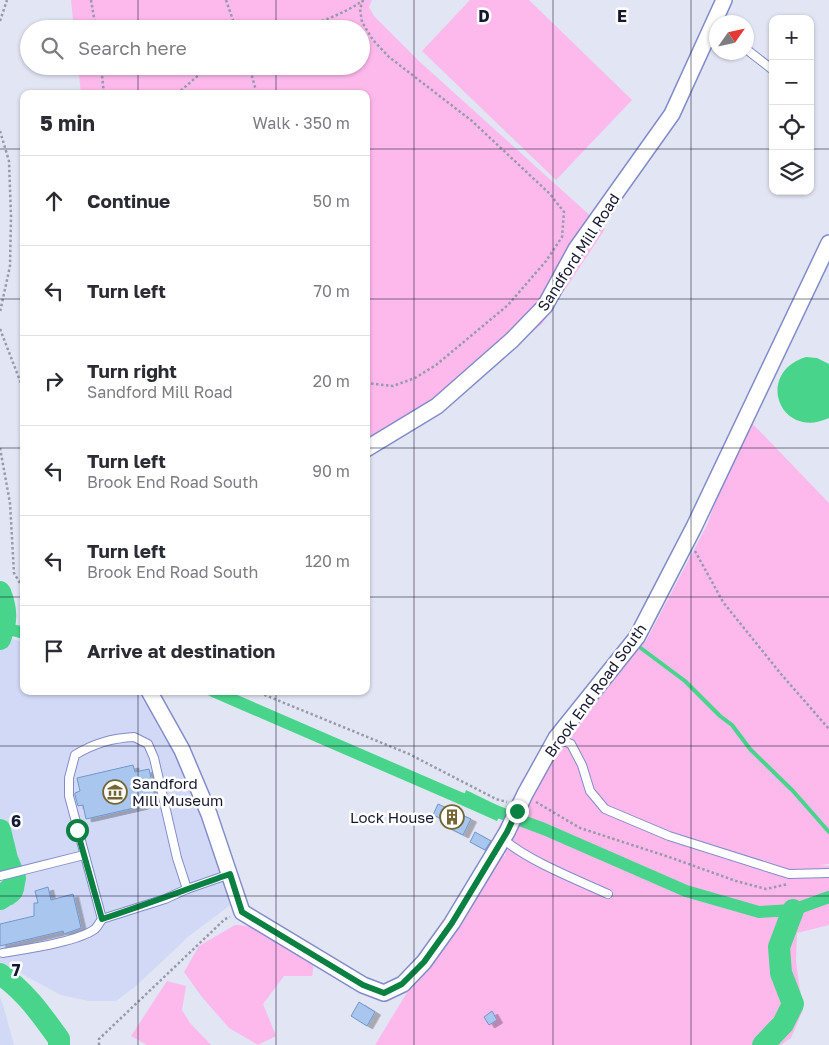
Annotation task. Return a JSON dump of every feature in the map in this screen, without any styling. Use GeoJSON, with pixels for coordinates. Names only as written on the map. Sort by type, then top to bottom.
{"type":"FeatureCollection","features":[{"type":"Feature","properties":{"kind":"street","name":"Sandford Mill Road"},"geometry":{"type":"LineString","coordinates":[[718,15],[724,0]]}},
{"type":"Feature","properties":{"kind":"street","name":"Sandford Mill Road"},"geometry":{"type":"LineString","coordinates":[[370,447],[436,406],[512,340],[545,306],[576,249],[672,114],[709,36]]}},
{"type":"Feature","properties":{"kind":"street","name":"Brook End Road South"},"geometry":{"type":"LineString","coordinates":[[242,912],[363,985],[384,993],[402,984],[424,962],[452,923],[505,835],[556,738],[637,638],[687,541],[829,243]]}},
{"type":"Feature","properties":{"kind":"street"},"geometry":{"type":"LineString","coordinates":[[151,695],[182,750],[209,814],[242,912]]}},
{"type":"Feature","properties":{"kind":"lane"},"geometry":{"type":"LineString","coordinates":[[754,55],[769,67]]}},
{"type":"Feature","properties":{"kind":"lane"},"geometry":{"type":"LineString","coordinates":[[102,919],[69,796],[69,778],[75,755],[90,745],[116,738],[134,737],[148,744],[154,758],[187,888]]}},
{"type":"Feature","properties":{"kind":"lane"},"geometry":{"type":"LineString","coordinates":[[556,738],[571,744],[582,765],[590,791],[605,809],[670,836],[789,874],[829,873]]}},
{"type":"Feature","properties":{"kind":"lane"},"geometry":{"type":"LineString","coordinates":[[505,835],[521,852],[608,894]]}},
{"type":"Feature","properties":{"kind":"lane"},"geometry":{"type":"LineString","coordinates":[[0,876],[84,855]]}},
{"type":"Feature","properties":{"kind":"lane"},"geometry":{"type":"LineString","coordinates":[[3,953],[80,936],[96,928],[102,919],[230,874]]}},
{"type":"Feature","properties":{"kind":"path"},"geometry":{"type":"LineString","coordinates":[[0,21],[7,0]]}},
{"type":"Feature","properties":{"kind":"path"},"geometry":{"type":"LineString","coordinates":[[92,0],[95,20]]}},
{"type":"Feature","properties":{"kind":"path"},"geometry":{"type":"LineString","coordinates":[[226,0],[233,20]]}},
{"type":"Feature","properties":{"kind":"path"},"geometry":{"type":"LineString","coordinates":[[324,20],[352,8],[364,0],[360,9],[362,20]]}},
{"type":"Feature","properties":{"kind":"path"},"geometry":{"type":"LineString","coordinates":[[370,34],[389,57],[472,121],[550,194],[564,212],[562,237],[546,261],[508,305],[436,365],[415,378],[393,386],[370,383]]}},
{"type":"Feature","properties":{"kind":"path"},"geometry":{"type":"LineString","coordinates":[[102,75],[104,90]]}},
{"type":"Feature","properties":{"kind":"path"},"geometry":{"type":"LineString","coordinates":[[181,90],[198,75]]}},
{"type":"Feature","properties":{"kind":"path"},"geometry":{"type":"LineString","coordinates":[[252,75],[256,90]]}},
{"type":"Feature","properties":{"kind":"path"},"geometry":{"type":"LineString","coordinates":[[0,131],[8,161],[11,217],[10,266],[0,312]]}},
{"type":"Feature","properties":{"kind":"path"},"geometry":{"type":"LineString","coordinates":[[0,329],[20,381]]}},
{"type":"Feature","properties":{"kind":"path"},"geometry":{"type":"LineString","coordinates":[[0,448],[10,504],[14,573],[20,583]]}},
{"type":"Feature","properties":{"kind":"path"},"geometry":{"type":"LineString","coordinates":[[687,541],[699,555],[723,602],[781,674],[829,728]]}},
{"type":"Feature","properties":{"kind":"path"},"geometry":{"type":"LineString","coordinates":[[265,695],[409,754],[496,799],[520,806],[537,802],[580,828],[743,883],[766,889],[804,880],[811,873]]}},
{"type":"Feature","properties":{"kind":"path"},"geometry":{"type":"LineString","coordinates":[[99,1045],[99,1039],[225,920],[242,912]]}},
{"type":"Feature","properties":{"kind":"shaded area"},"geometry":{"type":"Polygon","coordinates":[[[71,0],[372,0],[369,7],[374,16],[420,62],[605,229],[542,324],[439,409],[370,450],[370,90],[81,90],[79,75],[370,75],[370,20],[73,20],[71,0]]]}},
{"type":"Feature","properties":{"kind":"shaded area"},"geometry":{"type":"Polygon","coordinates":[[[470,0],[529,0],[632,100],[556,180],[422,51],[470,0]]]}},
{"type":"Feature","properties":{"kind":"shaded area"},"geometry":{"type":"Polygon","coordinates":[[[806,357],[817,358],[829,364],[829,418],[812,423],[797,420],[786,413],[780,402],[778,389],[781,377],[790,365],[806,357]]]}},
{"type":"Feature","properties":{"kind":"shaded area"},"geometry":{"type":"Polygon","coordinates":[[[746,417],[829,503],[829,864],[818,865],[829,866],[829,925],[797,933],[796,962],[803,1010],[791,1038],[781,1045],[375,1045],[411,986],[503,855],[506,856],[497,831],[522,780],[558,726],[574,730],[647,639],[707,525],[746,417]]]}},
{"type":"Feature","properties":{"kind":"shaded area"},"geometry":{"type":"Polygon","coordinates":[[[0,634],[20,642],[20,695],[139,695],[182,763],[237,900],[189,936],[136,986],[116,1001],[89,1001],[61,995],[9,967],[0,971],[0,634]]]}},
{"type":"Feature","properties":{"kind":"shaded area"},"geometry":{"type":"Polygon","coordinates":[[[466,790],[503,808],[497,821],[461,805],[466,790]]]}},
{"type":"Feature","properties":{"kind":"shaded area"},"geometry":{"type":"Polygon","coordinates":[[[23,874],[24,891],[20,898],[12,905],[0,890],[0,883],[6,878],[23,874]]]}},
{"type":"Feature","properties":{"kind":"shaded area"},"geometry":{"type":"Polygon","coordinates":[[[235,925],[247,926],[267,933],[314,964],[312,976],[284,976],[263,1004],[276,1036],[258,1045],[229,1028],[202,997],[184,972],[199,946],[235,925]]]}},
{"type":"Feature","properties":{"kind":"shaded area"},"geometry":{"type":"Polygon","coordinates":[[[167,981],[186,986],[182,1010],[190,1023],[211,1045],[147,1045],[131,1036],[167,981]]]}},
{"type":"Feature","properties":{"kind":"shaded area"},"geometry":{"type":"Polygon","coordinates":[[[0,997],[3,1005],[14,1045],[0,1045],[0,997]]]}},
{"type":"Feature","properties":{"kind":"building","name":"Sandford Mill Museum"},"geometry":{"type":"Polygon","coordinates":[[[133,765],[135,772],[149,769],[155,796],[141,799],[143,806],[86,819],[83,805],[78,806],[75,795],[75,793],[80,791],[77,778],[133,765]]]}},
{"type":"Feature","properties":{"kind":"building","name":"Lock House"},"geometry":{"type":"Polygon","coordinates":[[[438,804],[471,819],[463,835],[445,826],[448,822],[433,815],[438,804]]]}},
{"type":"Feature","properties":{"kind":"building"},"geometry":{"type":"Polygon","coordinates":[[[475,832],[491,841],[485,850],[470,842],[475,832]]]}},
{"type":"Feature","properties":{"kind":"building"},"geometry":{"type":"Polygon","coordinates":[[[48,887],[51,900],[73,894],[81,928],[64,934],[63,931],[0,946],[0,924],[34,916],[34,903],[38,903],[35,891],[48,887]]]}},
{"type":"Feature","properties":{"kind":"building"},"geometry":{"type":"Polygon","coordinates":[[[359,1002],[375,1012],[367,1026],[351,1016],[359,1002]]]}},
{"type":"Feature","properties":{"kind":"building"},"geometry":{"type":"Polygon","coordinates":[[[492,1011],[497,1020],[489,1025],[484,1017],[492,1011]]]}},
{"type":"Feature","properties":{"kind":"waterway"},"geometry":{"type":"LineString","coordinates":[[0,592],[5,616],[0,639]]}},
{"type":"Feature","properties":{"kind":"waterway"},"geometry":{"type":"LineString","coordinates":[[5,628],[20,632]]}},
{"type":"Feature","properties":{"kind":"waterway"},"geometry":{"type":"LineString","coordinates":[[638,646],[685,681],[720,716],[732,725],[750,749],[793,791],[829,832]]}},
{"type":"Feature","properties":{"kind":"waterway"},"geometry":{"type":"LineString","coordinates":[[222,695],[460,798],[544,829],[686,891],[759,912],[793,910],[829,897]]}},
{"type":"Feature","properties":{"kind":"waterway"},"geometry":{"type":"LineString","coordinates":[[0,830],[7,859],[15,878],[12,891],[0,899]]}},
{"type":"Feature","properties":{"kind":"waterway"},"geometry":{"type":"LineString","coordinates":[[763,1045],[783,1024],[793,1004],[781,973],[779,947],[793,910]]}},
{"type":"Feature","properties":{"kind":"waterway"},"geometry":{"type":"LineString","coordinates":[[0,974],[32,1004],[59,1039],[59,1045]]}},
{"type":"Feature","properties":{"kind":"place","name":"Sandford Mill Museum"},"geometry":{"type":"Point","coordinates":[115,792]}},
{"type":"Feature","properties":{"kind":"place","name":"Lock House"},"geometry":{"type":"Point","coordinates":[452,817]}},
{"type":"Feature","properties":{"kind":"route"},"geometry":{"type":"LineString","coordinates":[[77,830],[102,919],[230,874],[242,912],[363,985],[384,993],[402,984],[424,962],[452,923],[507,832],[517,811]]}}]}
